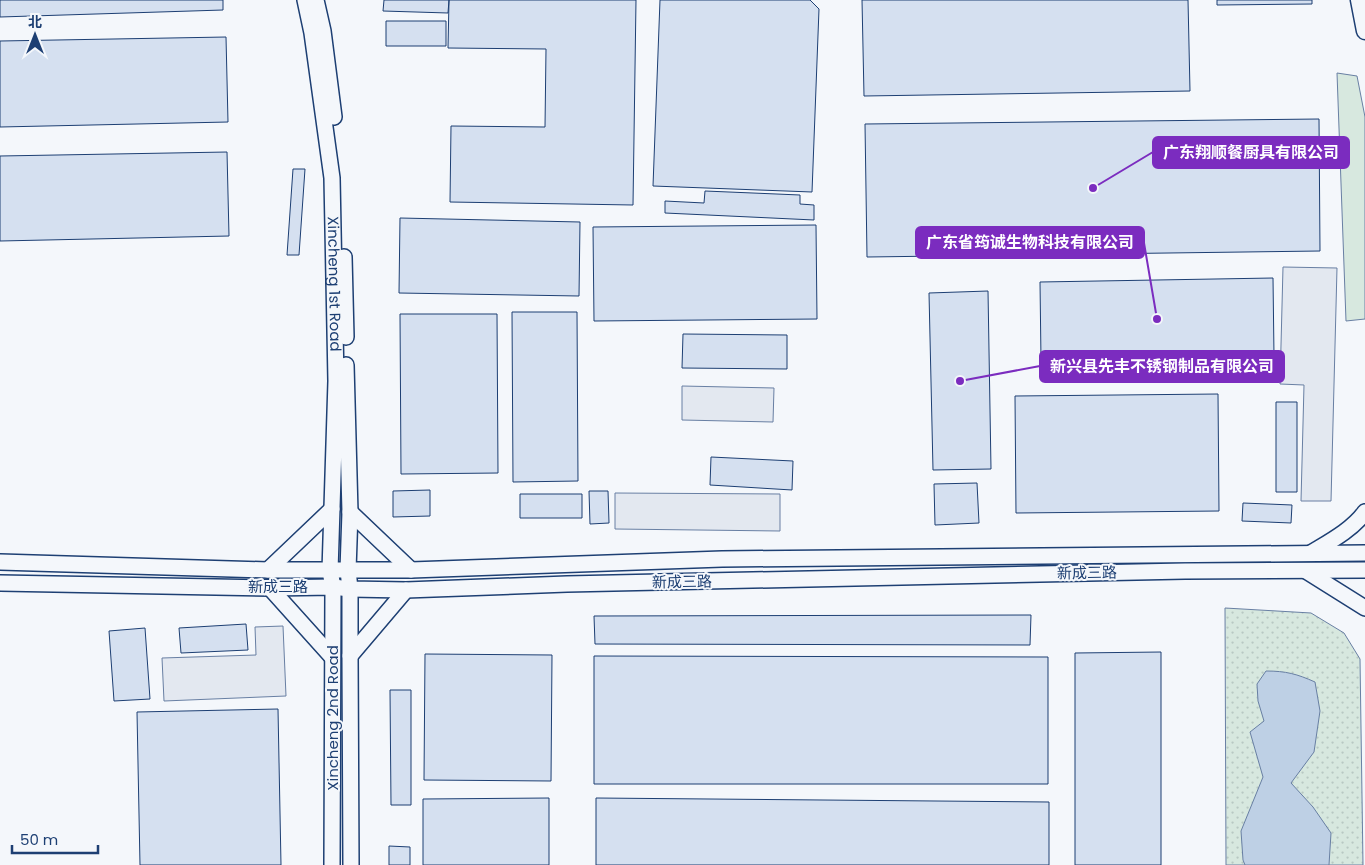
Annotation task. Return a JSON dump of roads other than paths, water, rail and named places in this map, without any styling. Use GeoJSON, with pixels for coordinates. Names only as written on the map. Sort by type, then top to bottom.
{"type":"FeatureCollection","features":[{"type":"Feature","properties":{"kind":"main road"},"geometry":{"type":"LineString","coordinates":[[1360,0],[1365,31]]}},
{"type":"Feature","properties":{"kind":"street","name":"Xincheng 1st Road"},"geometry":{"type":"LineString","coordinates":[[314,1],[312,33],[332,178],[336,381],[330,571]]}},
{"type":"Feature","properties":{"kind":"street","name":"Xincheng 1st Road"},"geometry":{"type":"LineString","coordinates":[[314,1],[323,31],[342,177],[350,512],[348,570]]}},
{"type":"Feature","properties":{"kind":"street"},"geometry":{"type":"LineString","coordinates":[[268,570],[332,509]]}},
{"type":"Feature","properties":{"kind":"street"},"geometry":{"type":"LineString","coordinates":[[350,512],[411,570]]}},
{"type":"Feature","properties":{"kind":"street"},"geometry":{"type":"LineString","coordinates":[[1310,554],[1336,538],[1361,518],[1365,512]]}},
{"type":"Feature","properties":{"kind":"street","name":"新成三路"},"geometry":{"type":"LineString","coordinates":[[0,562],[330,571],[722,559],[1365,553]]}},
{"type":"Feature","properties":{"kind":"street","name":"Xincheng 2nd Road"},"geometry":{"type":"LineString","coordinates":[[348,570],[350,589],[352,865]]}},
{"type":"Feature","properties":{"kind":"street"},"geometry":{"type":"LineString","coordinates":[[1304,570],[1365,608]]}},
{"type":"Feature","properties":{"kind":"street","name":"新成三路"},"geometry":{"type":"LineString","coordinates":[[0,583],[270,588],[333,586],[350,589],[406,590],[577,584],[1365,570]]}},
{"type":"Feature","properties":{"kind":"street","name":"Xincheng 2nd Road"},"geometry":{"type":"LineString","coordinates":[[330,571],[333,586],[332,657],[334,691],[332,865]]}},
{"type":"Feature","properties":{"kind":"street"},"geometry":{"type":"LineString","coordinates":[[270,588],[332,657]]}},
{"type":"Feature","properties":{"kind":"street"},"geometry":{"type":"LineString","coordinates":[[350,656],[406,590]]}},
{"type":"Feature","properties":{"kind":"water"},"geometry":{"type":"Polygon","coordinates":[[[1266,671],[1291,674],[1315,682],[1320,711],[1314,752],[1291,783],[1313,807],[1331,833],[1329,865],[1245,865],[1243,860],[1241,831],[1263,777],[1250,732],[1264,721],[1258,701],[1257,684],[1266,671]]]}},
{"type":"Feature","properties":{"kind":"place","name":"广东翔顺餐厨具有限公司"},"geometry":{"type":"Point","coordinates":[1093,188]}},
{"type":"Feature","properties":{"kind":"place","name":"广东省筠诚生物科技有限公司"},"geometry":{"type":"Point","coordinates":[1157,319]}},
{"type":"Feature","properties":{"kind":"place","name":"新兴县先丰不锈钢制品有限公司"},"geometry":{"type":"Point","coordinates":[960,381]}}]}
